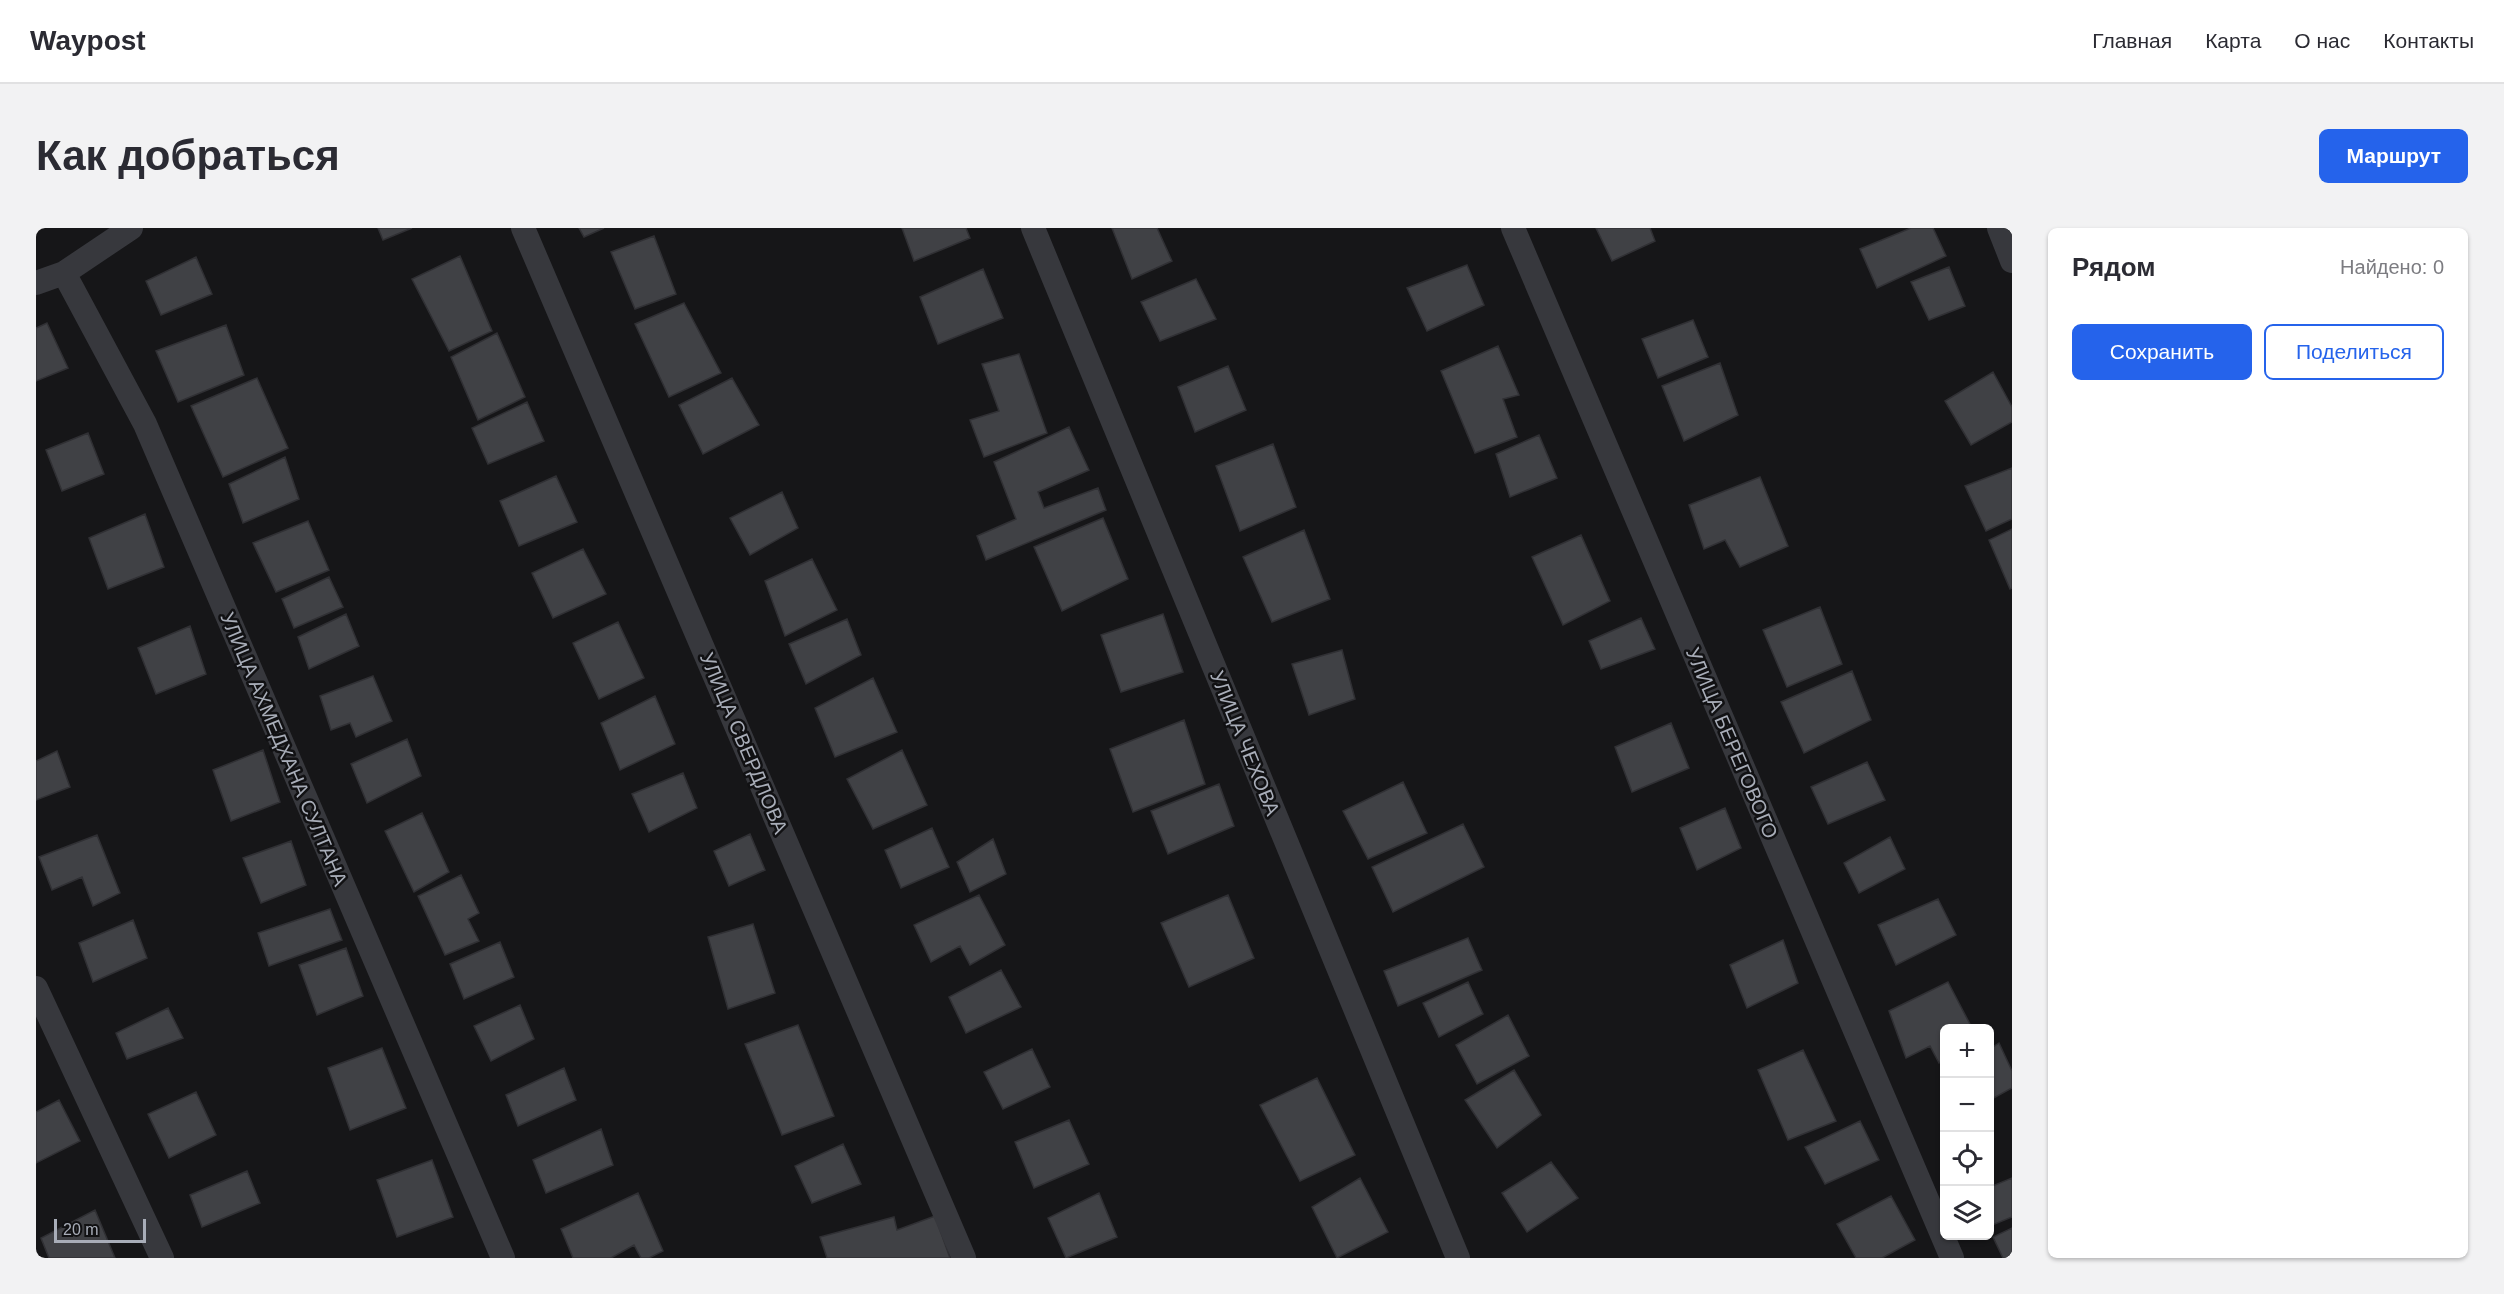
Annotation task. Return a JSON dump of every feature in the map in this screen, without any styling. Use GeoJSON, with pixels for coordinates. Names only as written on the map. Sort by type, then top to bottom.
{"type":"FeatureCollection","features":[{"type":"Feature","properties":{"kind":"street"},"geometry":{"type":"LineString","coordinates":[[36,283],[64,273],[131,228]]}},
{"type":"Feature","properties":{"kind":"street","name":"УЛИЦА СВЕРДЛОВА"},"geometry":{"type":"LineString","coordinates":[[523,228],[964,1258]]}},
{"type":"Feature","properties":{"kind":"street","name":"УЛИЦА ЧЕХОВА"},"geometry":{"type":"LineString","coordinates":[[1033,228],[1458,1258]]}},
{"type":"Feature","properties":{"kind":"street","name":"УЛИЦА БЕРЕГОВОГО"},"geometry":{"type":"LineString","coordinates":[[1513,228],[1952,1258]]}},
{"type":"Feature","properties":{"kind":"street"},"geometry":{"type":"LineString","coordinates":[[1999,228],[2012,261]]}},
{"type":"Feature","properties":{"kind":"street","name":"УЛИЦА АХМЕДХАНА СУЛТАНА"},"geometry":{"type":"LineString","coordinates":[[64,273],[145,424],[504,1258]]}},
{"type":"Feature","properties":{"kind":"street"},"geometry":{"type":"LineString","coordinates":[[36,988],[162,1258]]}},
{"type":"Feature","properties":{"kind":"building"},"geometry":{"type":"Polygon","coordinates":[[[378,228],[412,228],[383,240],[378,228]]]}},
{"type":"Feature","properties":{"kind":"building"},"geometry":{"type":"Polygon","coordinates":[[[579,228],[604,228],[584,237],[579,228]]]}},
{"type":"Feature","properties":{"kind":"building"},"geometry":{"type":"Polygon","coordinates":[[[902,228],[966,228],[970,238],[914,261],[902,228]]]}},
{"type":"Feature","properties":{"kind":"building"},"geometry":{"type":"Polygon","coordinates":[[[1112,228],[1157,228],[1172,261],[1132,279],[1112,228]]]}},
{"type":"Feature","properties":{"kind":"building"},"geometry":{"type":"Polygon","coordinates":[[[1596,228],[1650,228],[1655,241],[1612,261],[1596,228]]]}},
{"type":"Feature","properties":{"kind":"building"},"geometry":{"type":"Polygon","coordinates":[[[1911,228],[1933,228],[1946,256],[1877,288],[1860,249],[1911,228]]]}},
{"type":"Feature","properties":{"kind":"building"},"geometry":{"type":"Polygon","coordinates":[[[654,236],[676,294],[635,309],[611,252],[654,236]]]}},
{"type":"Feature","properties":{"kind":"building"},"geometry":{"type":"Polygon","coordinates":[[[460,256],[492,331],[449,351],[412,279],[460,256]]]}},
{"type":"Feature","properties":{"kind":"building"},"geometry":{"type":"Polygon","coordinates":[[[196,257],[212,294],[161,315],[146,281],[196,257]]]}},
{"type":"Feature","properties":{"kind":"building"},"geometry":{"type":"Polygon","coordinates":[[[1467,265],[1484,305],[1427,331],[1407,288],[1467,265]]]}},
{"type":"Feature","properties":{"kind":"building"},"geometry":{"type":"Polygon","coordinates":[[[1949,267],[1965,306],[1929,320],[1911,282],[1949,267]]]}},
{"type":"Feature","properties":{"kind":"building"},"geometry":{"type":"Polygon","coordinates":[[[983,269],[1003,318],[938,344],[920,297],[983,269]]]}},
{"type":"Feature","properties":{"kind":"building"},"geometry":{"type":"Polygon","coordinates":[[[1196,279],[1216,319],[1160,341],[1141,302],[1196,279]]]}},
{"type":"Feature","properties":{"kind":"building"},"geometry":{"type":"Polygon","coordinates":[[[684,303],[721,373],[669,397],[635,324],[684,303]]]}},
{"type":"Feature","properties":{"kind":"building"},"geometry":{"type":"Polygon","coordinates":[[[1693,320],[1708,357],[1658,378],[1642,339],[1693,320]]]}},
{"type":"Feature","properties":{"kind":"building"},"geometry":{"type":"Polygon","coordinates":[[[47,323],[68,368],[36,381],[36,328],[47,323]]]}},
{"type":"Feature","properties":{"kind":"building"},"geometry":{"type":"Polygon","coordinates":[[[226,325],[244,375],[178,402],[156,351],[226,325]]]}},
{"type":"Feature","properties":{"kind":"building"},"geometry":{"type":"Polygon","coordinates":[[[497,333],[525,397],[478,420],[451,357],[497,333]]]}},
{"type":"Feature","properties":{"kind":"building"},"geometry":{"type":"Polygon","coordinates":[[[1498,346],[1519,395],[1503,399],[1517,437],[1475,453],[1441,371],[1498,346]]]}},
{"type":"Feature","properties":{"kind":"building"},"geometry":{"type":"Polygon","coordinates":[[[1019,354],[1047,433],[984,457],[970,420],[999,411],[982,364],[1019,354]]]}},
{"type":"Feature","properties":{"kind":"building"},"geometry":{"type":"Polygon","coordinates":[[[1720,363],[1738,415],[1684,441],[1662,386],[1720,363]]]}},
{"type":"Feature","properties":{"kind":"building"},"geometry":{"type":"Polygon","coordinates":[[[1228,366],[1246,410],[1195,432],[1178,387],[1228,366]]]}},
{"type":"Feature","properties":{"kind":"building"},"geometry":{"type":"Polygon","coordinates":[[[1993,372],[2012,407],[2012,422],[1971,445],[1945,401],[1993,372]]]}},
{"type":"Feature","properties":{"kind":"building"},"geometry":{"type":"Polygon","coordinates":[[[257,378],[288,448],[223,477],[191,406],[257,378]]]}},
{"type":"Feature","properties":{"kind":"building"},"geometry":{"type":"Polygon","coordinates":[[[732,378],[759,425],[703,454],[679,405],[732,378]]]}},
{"type":"Feature","properties":{"kind":"building"},"geometry":{"type":"Polygon","coordinates":[[[527,402],[544,441],[488,464],[472,428],[527,402]]]}},
{"type":"Feature","properties":{"kind":"building"},"geometry":{"type":"Polygon","coordinates":[[[1069,427],[1089,470],[1038,492],[1044,508],[1098,488],[1106,510],[986,560],[977,536],[1016,519],[994,462],[1069,427]]]}},
{"type":"Feature","properties":{"kind":"building"},"geometry":{"type":"Polygon","coordinates":[[[88,433],[104,474],[62,491],[46,450],[88,433]]]}},
{"type":"Feature","properties":{"kind":"building"},"geometry":{"type":"Polygon","coordinates":[[[1539,435],[1557,478],[1510,497],[1496,454],[1539,435]]]}},
{"type":"Feature","properties":{"kind":"building"},"geometry":{"type":"Polygon","coordinates":[[[1273,444],[1296,507],[1240,531],[1216,466],[1273,444]]]}},
{"type":"Feature","properties":{"kind":"building"},"geometry":{"type":"Polygon","coordinates":[[[285,457],[299,499],[243,523],[229,484],[285,457]]]}},
{"type":"Feature","properties":{"kind":"building"},"geometry":{"type":"Polygon","coordinates":[[[2012,468],[2012,519],[1986,531],[1965,486],[2012,468]]]}},
{"type":"Feature","properties":{"kind":"building"},"geometry":{"type":"Polygon","coordinates":[[[556,476],[577,522],[519,546],[500,501],[556,476]]]}},
{"type":"Feature","properties":{"kind":"building"},"geometry":{"type":"Polygon","coordinates":[[[1760,477],[1788,546],[1740,567],[1725,540],[1704,549],[1689,505],[1760,477]]]}},
{"type":"Feature","properties":{"kind":"building"},"geometry":{"type":"Polygon","coordinates":[[[782,492],[798,528],[750,555],[730,518],[782,492]]]}},
{"type":"Feature","properties":{"kind":"building"},"geometry":{"type":"Polygon","coordinates":[[[145,514],[164,567],[108,589],[89,538],[145,514]]]}},
{"type":"Feature","properties":{"kind":"building"},"geometry":{"type":"Polygon","coordinates":[[[1103,518],[1128,579],[1062,611],[1034,547],[1103,518]]]}},
{"type":"Feature","properties":{"kind":"building"},"geometry":{"type":"Polygon","coordinates":[[[308,521],[329,570],[276,592],[253,543],[308,521]]]}},
{"type":"Feature","properties":{"kind":"building"},"geometry":{"type":"Polygon","coordinates":[[[2012,529],[2012,588],[2010,589],[1989,540],[2012,529]]]}},
{"type":"Feature","properties":{"kind":"building"},"geometry":{"type":"Polygon","coordinates":[[[1304,530],[1330,599],[1272,622],[1243,557],[1304,530]]]}},
{"type":"Feature","properties":{"kind":"building"},"geometry":{"type":"Polygon","coordinates":[[[1581,535],[1610,601],[1563,625],[1532,557],[1581,535]]]}},
{"type":"Feature","properties":{"kind":"building"},"geometry":{"type":"Polygon","coordinates":[[[583,549],[606,594],[553,618],[532,573],[583,549]]]}},
{"type":"Feature","properties":{"kind":"building"},"geometry":{"type":"Polygon","coordinates":[[[812,559],[837,610],[785,636],[765,581],[812,559]]]}},
{"type":"Feature","properties":{"kind":"building"},"geometry":{"type":"Polygon","coordinates":[[[329,577],[343,607],[294,628],[282,599],[329,577]]]}},
{"type":"Feature","properties":{"kind":"building"},"geometry":{"type":"Polygon","coordinates":[[[1820,607],[1842,664],[1787,687],[1763,630],[1820,607]]]}},
{"type":"Feature","properties":{"kind":"building"},"geometry":{"type":"Polygon","coordinates":[[[346,614],[359,646],[309,669],[298,637],[346,614]]]}},
{"type":"Feature","properties":{"kind":"building"},"geometry":{"type":"Polygon","coordinates":[[[1163,614],[1183,672],[1121,692],[1101,635],[1163,614]]]}},
{"type":"Feature","properties":{"kind":"building"},"geometry":{"type":"Polygon","coordinates":[[[1641,618],[1655,649],[1601,669],[1589,641],[1641,618]]]}},
{"type":"Feature","properties":{"kind":"building"},"geometry":{"type":"Polygon","coordinates":[[[847,619],[861,655],[806,684],[789,644],[847,619]]]}},
{"type":"Feature","properties":{"kind":"building"},"geometry":{"type":"Polygon","coordinates":[[[618,622],[644,678],[599,699],[573,643],[618,622]]]}},
{"type":"Feature","properties":{"kind":"building"},"geometry":{"type":"Polygon","coordinates":[[[190,626],[206,674],[156,694],[138,648],[190,626]]]}},
{"type":"Feature","properties":{"kind":"building"},"geometry":{"type":"Polygon","coordinates":[[[1342,650],[1355,699],[1309,715],[1292,664],[1342,650]]]}},
{"type":"Feature","properties":{"kind":"building"},"geometry":{"type":"Polygon","coordinates":[[[1852,671],[1871,720],[1804,753],[1781,702],[1852,671]]]}},
{"type":"Feature","properties":{"kind":"building"},"geometry":{"type":"Polygon","coordinates":[[[373,676],[392,721],[356,737],[350,723],[331,730],[320,696],[373,676]]]}},
{"type":"Feature","properties":{"kind":"building"},"geometry":{"type":"Polygon","coordinates":[[[873,678],[897,732],[835,757],[815,708],[873,678]]]}},
{"type":"Feature","properties":{"kind":"building"},"geometry":{"type":"Polygon","coordinates":[[[655,696],[675,744],[620,770],[601,723],[655,696]]]}},
{"type":"Feature","properties":{"kind":"building"},"geometry":{"type":"Polygon","coordinates":[[[1184,720],[1205,784],[1133,812],[1110,749],[1184,720]]]}},
{"type":"Feature","properties":{"kind":"building"},"geometry":{"type":"Polygon","coordinates":[[[1671,723],[1689,768],[1632,792],[1615,747],[1671,723]]]}},
{"type":"Feature","properties":{"kind":"building"},"geometry":{"type":"Polygon","coordinates":[[[407,739],[421,776],[367,803],[351,764],[407,739]]]}},
{"type":"Feature","properties":{"kind":"building"},"geometry":{"type":"Polygon","coordinates":[[[263,750],[280,802],[231,821],[213,770],[263,750]]]}},
{"type":"Feature","properties":{"kind":"building"},"geometry":{"type":"Polygon","coordinates":[[[902,750],[927,805],[873,829],[847,779],[902,750]]]}},
{"type":"Feature","properties":{"kind":"building"},"geometry":{"type":"Polygon","coordinates":[[[57,751],[70,787],[36,800],[36,761],[57,751]]]}},
{"type":"Feature","properties":{"kind":"building"},"geometry":{"type":"Polygon","coordinates":[[[1867,762],[1885,800],[1828,824],[1811,787],[1867,762]]]}},
{"type":"Feature","properties":{"kind":"building"},"geometry":{"type":"Polygon","coordinates":[[[683,773],[697,808],[649,832],[632,794],[683,773]]]}},
{"type":"Feature","properties":{"kind":"building"},"geometry":{"type":"Polygon","coordinates":[[[1403,782],[1427,833],[1368,859],[1343,811],[1403,782]]]}},
{"type":"Feature","properties":{"kind":"building"},"geometry":{"type":"Polygon","coordinates":[[[1219,784],[1234,826],[1168,854],[1151,811],[1219,784]]]}},
{"type":"Feature","properties":{"kind":"building"},"geometry":{"type":"Polygon","coordinates":[[[1725,808],[1741,848],[1697,870],[1680,828],[1725,808]]]}},
{"type":"Feature","properties":{"kind":"building"},"geometry":{"type":"Polygon","coordinates":[[[422,813],[449,872],[414,892],[385,831],[422,813]]]}},
{"type":"Feature","properties":{"kind":"building"},"geometry":{"type":"Polygon","coordinates":[[[1463,824],[1484,867],[1393,912],[1372,867],[1463,824]]]}},
{"type":"Feature","properties":{"kind":"building"},"geometry":{"type":"Polygon","coordinates":[[[932,828],[949,867],[901,888],[885,850],[932,828]]]}},
{"type":"Feature","properties":{"kind":"building"},"geometry":{"type":"Polygon","coordinates":[[[750,834],[765,870],[729,886],[714,851],[750,834]]]}},
{"type":"Feature","properties":{"kind":"building"},"geometry":{"type":"Polygon","coordinates":[[[97,835],[120,893],[93,906],[82,877],[52,890],[39,857],[97,835]]]}},
{"type":"Feature","properties":{"kind":"building"},"geometry":{"type":"Polygon","coordinates":[[[1890,837],[1905,869],[1859,893],[1844,863],[1890,837]]]}},
{"type":"Feature","properties":{"kind":"building"},"geometry":{"type":"Polygon","coordinates":[[[993,839],[1006,874],[970,892],[957,862],[993,839]]]}},
{"type":"Feature","properties":{"kind":"building"},"geometry":{"type":"Polygon","coordinates":[[[291,841],[306,885],[261,903],[243,858],[291,841]]]}},
{"type":"Feature","properties":{"kind":"building"},"geometry":{"type":"Polygon","coordinates":[[[461,875],[479,913],[468,919],[479,941],[445,955],[418,896],[461,875]]]}},
{"type":"Feature","properties":{"kind":"building"},"geometry":{"type":"Polygon","coordinates":[[[979,895],[1005,945],[970,965],[960,946],[931,962],[914,925],[979,895]]]}},
{"type":"Feature","properties":{"kind":"building"},"geometry":{"type":"Polygon","coordinates":[[[1228,895],[1254,958],[1189,987],[1161,923],[1228,895]]]}},
{"type":"Feature","properties":{"kind":"building"},"geometry":{"type":"Polygon","coordinates":[[[1938,899],[1956,935],[1896,965],[1878,925],[1938,899]]]}},
{"type":"Feature","properties":{"kind":"building"},"geometry":{"type":"Polygon","coordinates":[[[330,909],[342,940],[269,966],[258,933],[330,909]]]}},
{"type":"Feature","properties":{"kind":"building"},"geometry":{"type":"Polygon","coordinates":[[[133,920],[147,958],[93,982],[79,943],[133,920]]]}},
{"type":"Feature","properties":{"kind":"building"},"geometry":{"type":"Polygon","coordinates":[[[753,924],[775,993],[728,1009],[708,937],[753,924]]]}},
{"type":"Feature","properties":{"kind":"building"},"geometry":{"type":"Polygon","coordinates":[[[1468,938],[1482,970],[1398,1006],[1384,971],[1468,938]]]}},
{"type":"Feature","properties":{"kind":"building"},"geometry":{"type":"Polygon","coordinates":[[[1783,940],[1798,983],[1747,1008],[1730,965],[1783,940]]]}},
{"type":"Feature","properties":{"kind":"building"},"geometry":{"type":"Polygon","coordinates":[[[500,942],[514,977],[464,999],[450,964],[500,942]]]}},
{"type":"Feature","properties":{"kind":"building"},"geometry":{"type":"Polygon","coordinates":[[[346,948],[363,996],[317,1015],[299,965],[346,948]]]}},
{"type":"Feature","properties":{"kind":"building"},"geometry":{"type":"Polygon","coordinates":[[[1001,970],[1021,1007],[966,1033],[949,997],[1001,970]]]}},
{"type":"Feature","properties":{"kind":"building"},"geometry":{"type":"Polygon","coordinates":[[[1468,982],[1483,1014],[1439,1037],[1423,1003],[1468,982]]]}},
{"type":"Feature","properties":{"kind":"building"},"geometry":{"type":"Polygon","coordinates":[[[1948,982],[1970,1024],[1940,1024],[1939,1063],[1930,1046],[1906,1058],[1889,1011],[1948,982]]]}},
{"type":"Feature","properties":{"kind":"building"},"geometry":{"type":"Polygon","coordinates":[[[520,1005],[534,1039],[491,1061],[474,1026],[520,1005]]]}},
{"type":"Feature","properties":{"kind":"building"},"geometry":{"type":"Polygon","coordinates":[[[168,1008],[183,1038],[127,1059],[116,1033],[168,1008]]]}},
{"type":"Feature","properties":{"kind":"building"},"geometry":{"type":"Polygon","coordinates":[[[1508,1015],[1529,1056],[1477,1084],[1456,1045],[1508,1015]]]}},
{"type":"Feature","properties":{"kind":"building"},"geometry":{"type":"Polygon","coordinates":[[[798,1025],[834,1116],[782,1135],[745,1044],[798,1025]]]}},
{"type":"Feature","properties":{"kind":"building"},"geometry":{"type":"Polygon","coordinates":[[[1999,1043],[2012,1071],[2012,1088],[1994,1098],[1994,1078],[1994,1046],[1999,1043]]]}},
{"type":"Feature","properties":{"kind":"building"},"geometry":{"type":"Polygon","coordinates":[[[382,1048],[406,1108],[350,1130],[328,1068],[382,1048]]]}},
{"type":"Feature","properties":{"kind":"building"},"geometry":{"type":"Polygon","coordinates":[[[1032,1049],[1050,1087],[1003,1109],[984,1072],[1032,1049]]]}},
{"type":"Feature","properties":{"kind":"building"},"geometry":{"type":"Polygon","coordinates":[[[1803,1050],[1836,1121],[1788,1140],[1758,1070],[1803,1050]]]}},
{"type":"Feature","properties":{"kind":"building"},"geometry":{"type":"Polygon","coordinates":[[[564,1068],[576,1100],[518,1126],[506,1095],[564,1068]]]}},
{"type":"Feature","properties":{"kind":"building"},"geometry":{"type":"Polygon","coordinates":[[[1514,1070],[1541,1115],[1497,1148],[1465,1100],[1514,1070]]]}},
{"type":"Feature","properties":{"kind":"building"},"geometry":{"type":"Polygon","coordinates":[[[1317,1078],[1355,1155],[1300,1181],[1260,1105],[1317,1078]]]}},
{"type":"Feature","properties":{"kind":"building"},"geometry":{"type":"Polygon","coordinates":[[[196,1092],[216,1135],[169,1158],[148,1114],[196,1092]]]}},
{"type":"Feature","properties":{"kind":"building"},"geometry":{"type":"Polygon","coordinates":[[[59,1100],[80,1141],[36,1163],[36,1112],[59,1100]]]}},
{"type":"Feature","properties":{"kind":"building"},"geometry":{"type":"Polygon","coordinates":[[[1069,1120],[1089,1164],[1034,1188],[1015,1142],[1069,1120]]]}},
{"type":"Feature","properties":{"kind":"building"},"geometry":{"type":"Polygon","coordinates":[[[1860,1121],[1879,1160],[1825,1184],[1805,1147],[1860,1121]]]}},
{"type":"Feature","properties":{"kind":"building"},"geometry":{"type":"Polygon","coordinates":[[[601,1129],[613,1165],[546,1193],[533,1160],[601,1129]]]}},
{"type":"Feature","properties":{"kind":"building"},"geometry":{"type":"Polygon","coordinates":[[[843,1144],[861,1184],[812,1203],[795,1166],[843,1144]]]}},
{"type":"Feature","properties":{"kind":"building"},"geometry":{"type":"Polygon","coordinates":[[[432,1160],[453,1217],[397,1237],[377,1180],[432,1160]]]}},
{"type":"Feature","properties":{"kind":"building"},"geometry":{"type":"Polygon","coordinates":[[[1551,1162],[1578,1198],[1527,1232],[1502,1193],[1551,1162]]]}},
{"type":"Feature","properties":{"kind":"building"},"geometry":{"type":"Polygon","coordinates":[[[247,1171],[260,1203],[202,1227],[190,1195],[247,1171]]]}},
{"type":"Feature","properties":{"kind":"building"},"geometry":{"type":"Polygon","coordinates":[[[1360,1178],[1388,1232],[1337,1258],[1312,1207],[1360,1178]]]}},
{"type":"Feature","properties":{"kind":"building"},"geometry":{"type":"Polygon","coordinates":[[[2012,1178],[2012,1217],[1994,1224],[1994,1186],[2012,1178]]]}},
{"type":"Feature","properties":{"kind":"building"},"geometry":{"type":"Polygon","coordinates":[[[638,1193],[663,1251],[649,1258],[641,1258],[634,1245],[611,1258],[573,1258],[561,1229],[638,1193]]]}},
{"type":"Feature","properties":{"kind":"building"},"geometry":{"type":"Polygon","coordinates":[[[1099,1193],[1117,1237],[1066,1258],[1048,1218],[1099,1193]]]}},
{"type":"Feature","properties":{"kind":"building"},"geometry":{"type":"Polygon","coordinates":[[[1891,1196],[1915,1240],[1882,1258],[1856,1258],[1837,1224],[1891,1196]]]}},
{"type":"Feature","properties":{"kind":"building"},"geometry":{"type":"Polygon","coordinates":[[[95,1210],[115,1258],[49,1258],[41,1238],[95,1210]]]}},
{"type":"Feature","properties":{"kind":"building"},"geometry":{"type":"Polygon","coordinates":[[[935,1216],[950,1258],[827,1258],[820,1237],[894,1217],[897,1230],[935,1216]]]}},
{"type":"Feature","properties":{"kind":"building"},"geometry":{"type":"Polygon","coordinates":[[[2012,1228],[2012,1258],[2003,1258],[1994,1237],[2012,1228]]]}}]}
